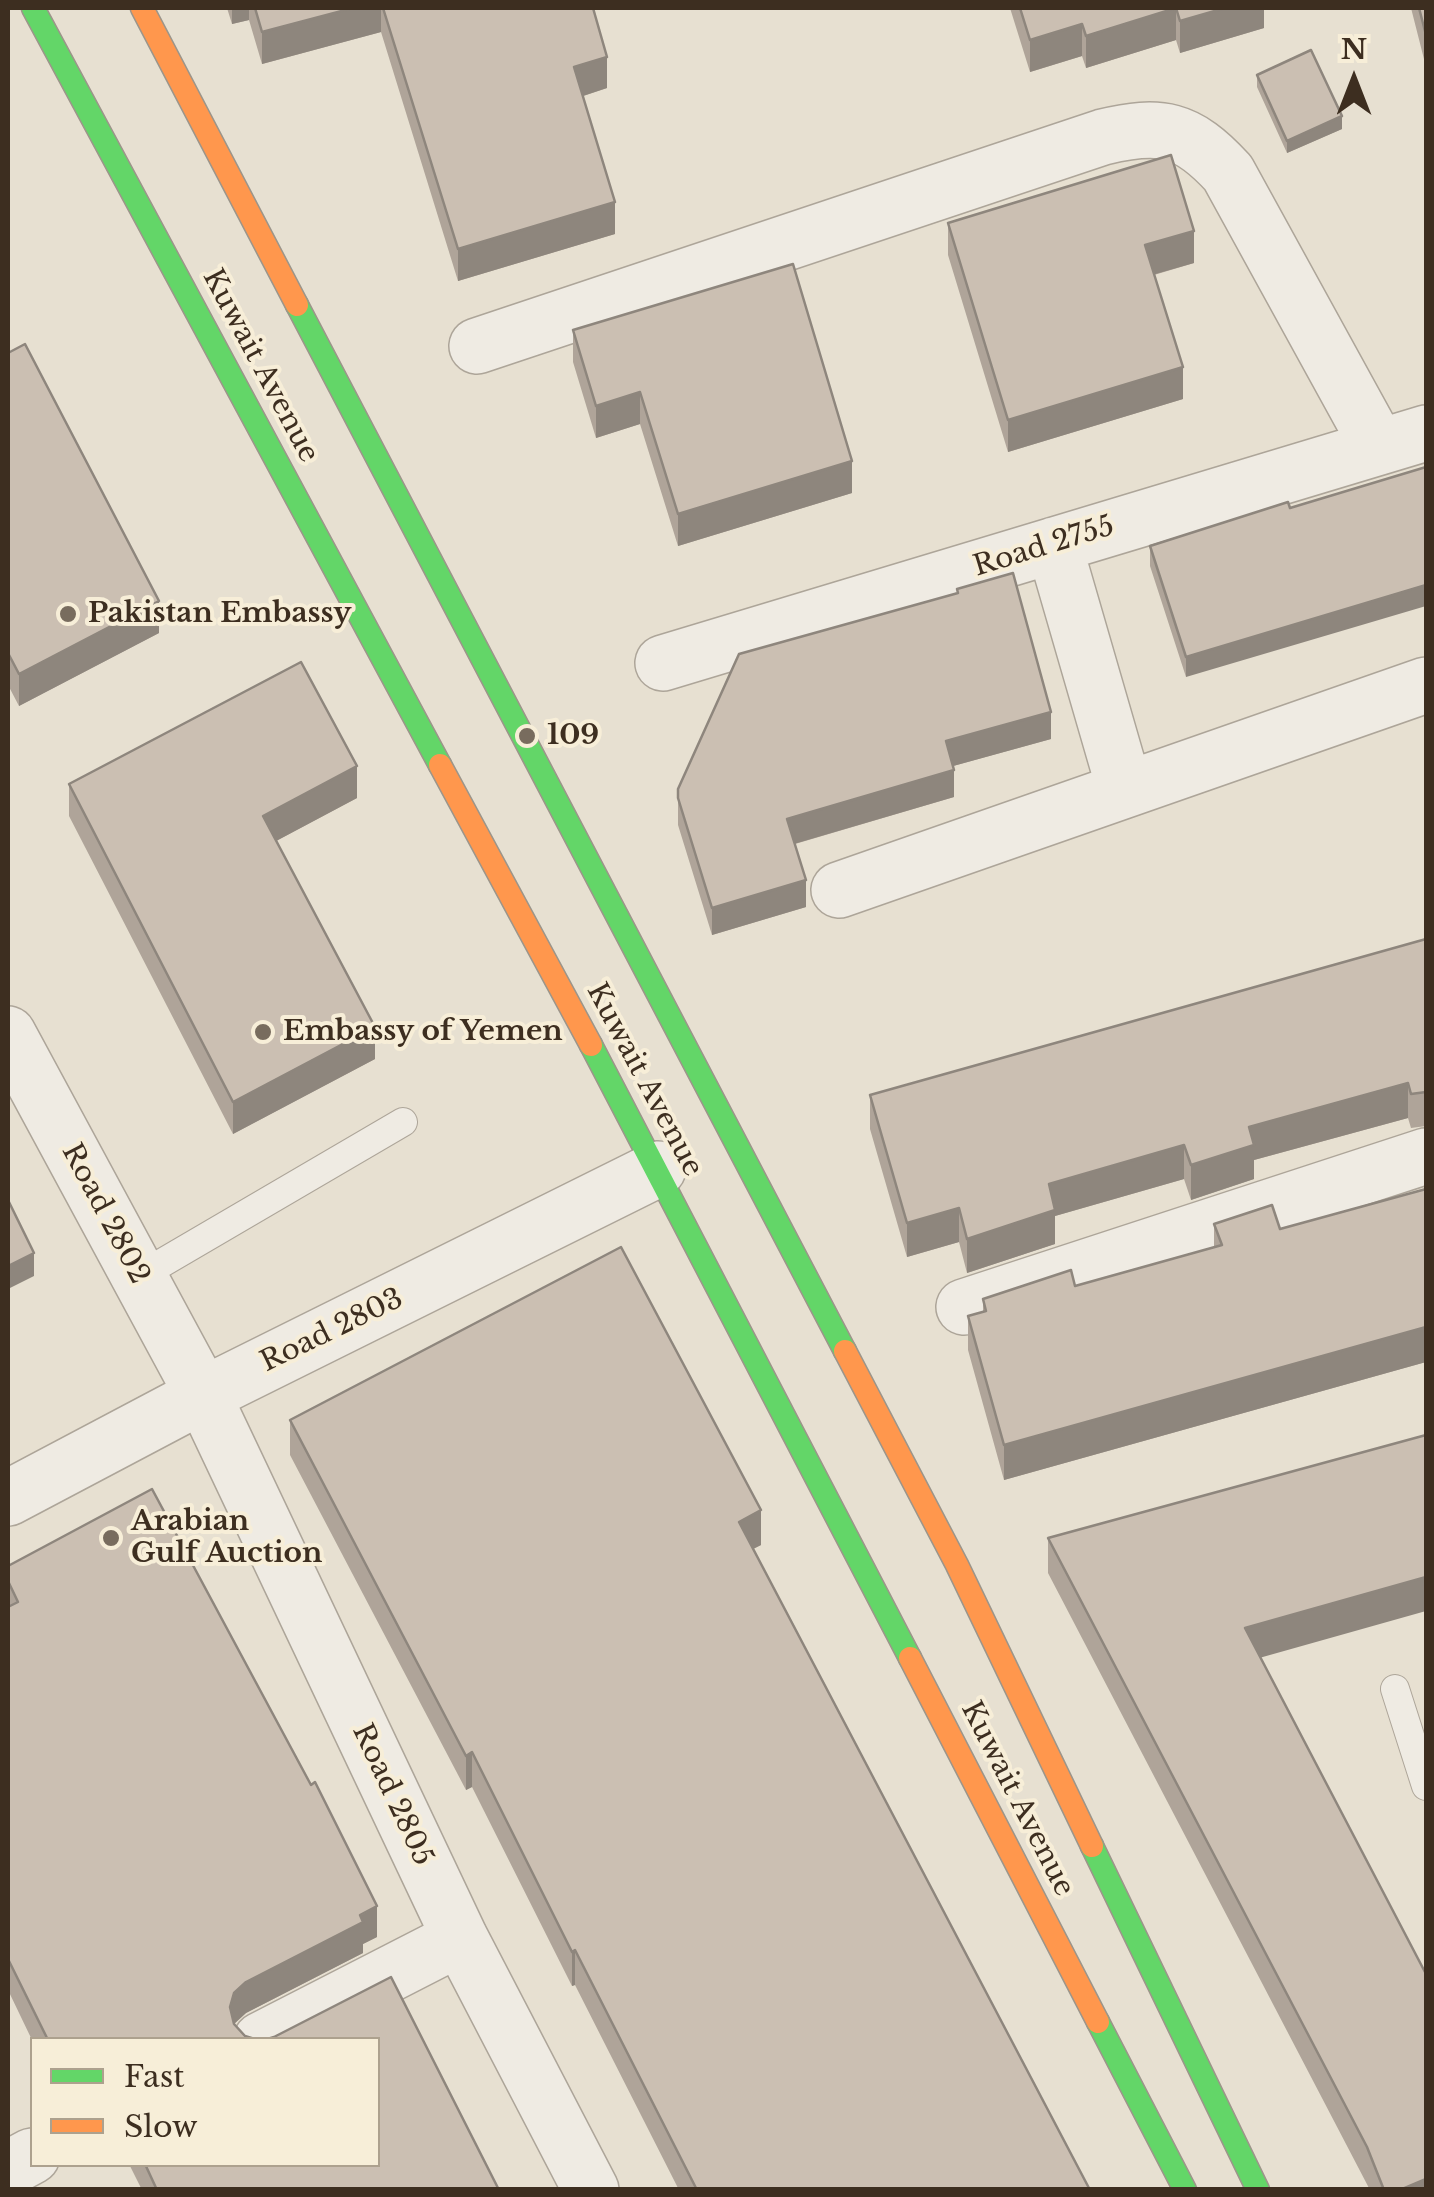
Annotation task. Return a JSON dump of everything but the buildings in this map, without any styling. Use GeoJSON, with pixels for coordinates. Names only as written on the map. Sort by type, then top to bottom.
{"type":"FeatureCollection","features":[{"type":"Feature","properties":{"kind":"main road","name":"Kuwait Avenue"},"geometry":{"type":"LineString","coordinates":[[33,8],[658,1169],[1185,2190]]}},
{"type":"Feature","properties":{"kind":"main road","name":"Kuwait Avenue"},"geometry":{"type":"LineString","coordinates":[[142,8],[957,1564],[1258,2190]]}},
{"type":"Feature","properties":{"kind":"street"},"geometry":{"type":"LineString","coordinates":[[476,346],[1103,136],[1138,128],[1173,131],[1204,147],[1228,173],[1402,440]]}},
{"type":"Feature","properties":{"kind":"street","name":"Road 2755"},"geometry":{"type":"LineString","coordinates":[[662,662],[1402,440]]}},
{"type":"Feature","properties":{"kind":"street"},"geometry":{"type":"LineString","coordinates":[[1054,544],[1125,790]]}},
{"type":"Feature","properties":{"kind":"street"},"geometry":{"type":"LineString","coordinates":[[839,890],[1426,685]]}},
{"type":"Feature","properties":{"kind":"street","name":"Road 2802"},"geometry":{"type":"LineString","coordinates":[[8,1034],[202,1395]]}},
{"type":"Feature","properties":{"kind":"street"},"geometry":{"type":"LineString","coordinates":[[964,1307],[1426,1156]]}},
{"type":"Feature","properties":{"kind":"street","name":"Road 2803"},"geometry":{"type":"LineString","coordinates":[[8,1498],[202,1395],[658,1169]]}},
{"type":"Feature","properties":{"kind":"street","name":"Road 2805"},"geometry":{"type":"LineString","coordinates":[[202,1395],[460,1938],[591,2190]]}},
{"type":"Feature","properties":{"kind":"street"},"geometry":{"type":"LineString","coordinates":[[267,2037],[460,1938]]}},
{"type":"Feature","properties":{"kind":"street"},"geometry":{"type":"LineString","coordinates":[[8,2169],[30,2157]]}},
{"type":"Feature","properties":{"kind":"lane"},"geometry":{"type":"LineString","coordinates":[[138,1277],[403,1122]]}},
{"type":"Feature","properties":{"kind":"lane"},"geometry":{"type":"LineString","coordinates":[[1396,1690],[1426,1786]]}},
{"type":"Feature","properties":{"kind":"traffic: fast"},"geometry":{"type":"LineString","coordinates":[[33,8],[440,765]]}},
{"type":"Feature","properties":{"kind":"traffic: fast"},"geometry":{"type":"LineString","coordinates":[[297,305],[845,1351]]}},
{"type":"Feature","properties":{"kind":"traffic: fast"},"geometry":{"type":"LineString","coordinates":[[591,1045],[910,1658]]}},
{"type":"Feature","properties":{"kind":"traffic: fast"},"geometry":{"type":"LineString","coordinates":[[1092,1846],[1258,2190]]}},
{"type":"Feature","properties":{"kind":"traffic: fast"},"geometry":{"type":"LineString","coordinates":[[1098,2022],[1185,2190]]}},
{"type":"Feature","properties":{"kind":"traffic: slow"},"geometry":{"type":"LineString","coordinates":[[142,8],[297,305]]}},
{"type":"Feature","properties":{"kind":"traffic: slow"},"geometry":{"type":"LineString","coordinates":[[440,765],[591,1045]]}},
{"type":"Feature","properties":{"kind":"traffic: slow"},"geometry":{"type":"LineString","coordinates":[[845,1351],[957,1565],[1092,1846]]}},
{"type":"Feature","properties":{"kind":"traffic: slow"},"geometry":{"type":"LineString","coordinates":[[910,1658],[1098,2022]]}},
{"type":"Feature","properties":{"kind":"place","name":"Pakistan Embassy"},"geometry":{"type":"Point","coordinates":[68,614]}},
{"type":"Feature","properties":{"kind":"place","name":"109"},"geometry":{"type":"Point","coordinates":[527,736]}},
{"type":"Feature","properties":{"kind":"place","name":"Embassy of Yemen"},"geometry":{"type":"Point","coordinates":[263,1032]}},
{"type":"Feature","properties":{"kind":"place","name":"Arabian Gulf Auction"},"geometry":{"type":"Point","coordinates":[111,1538]}}]}
